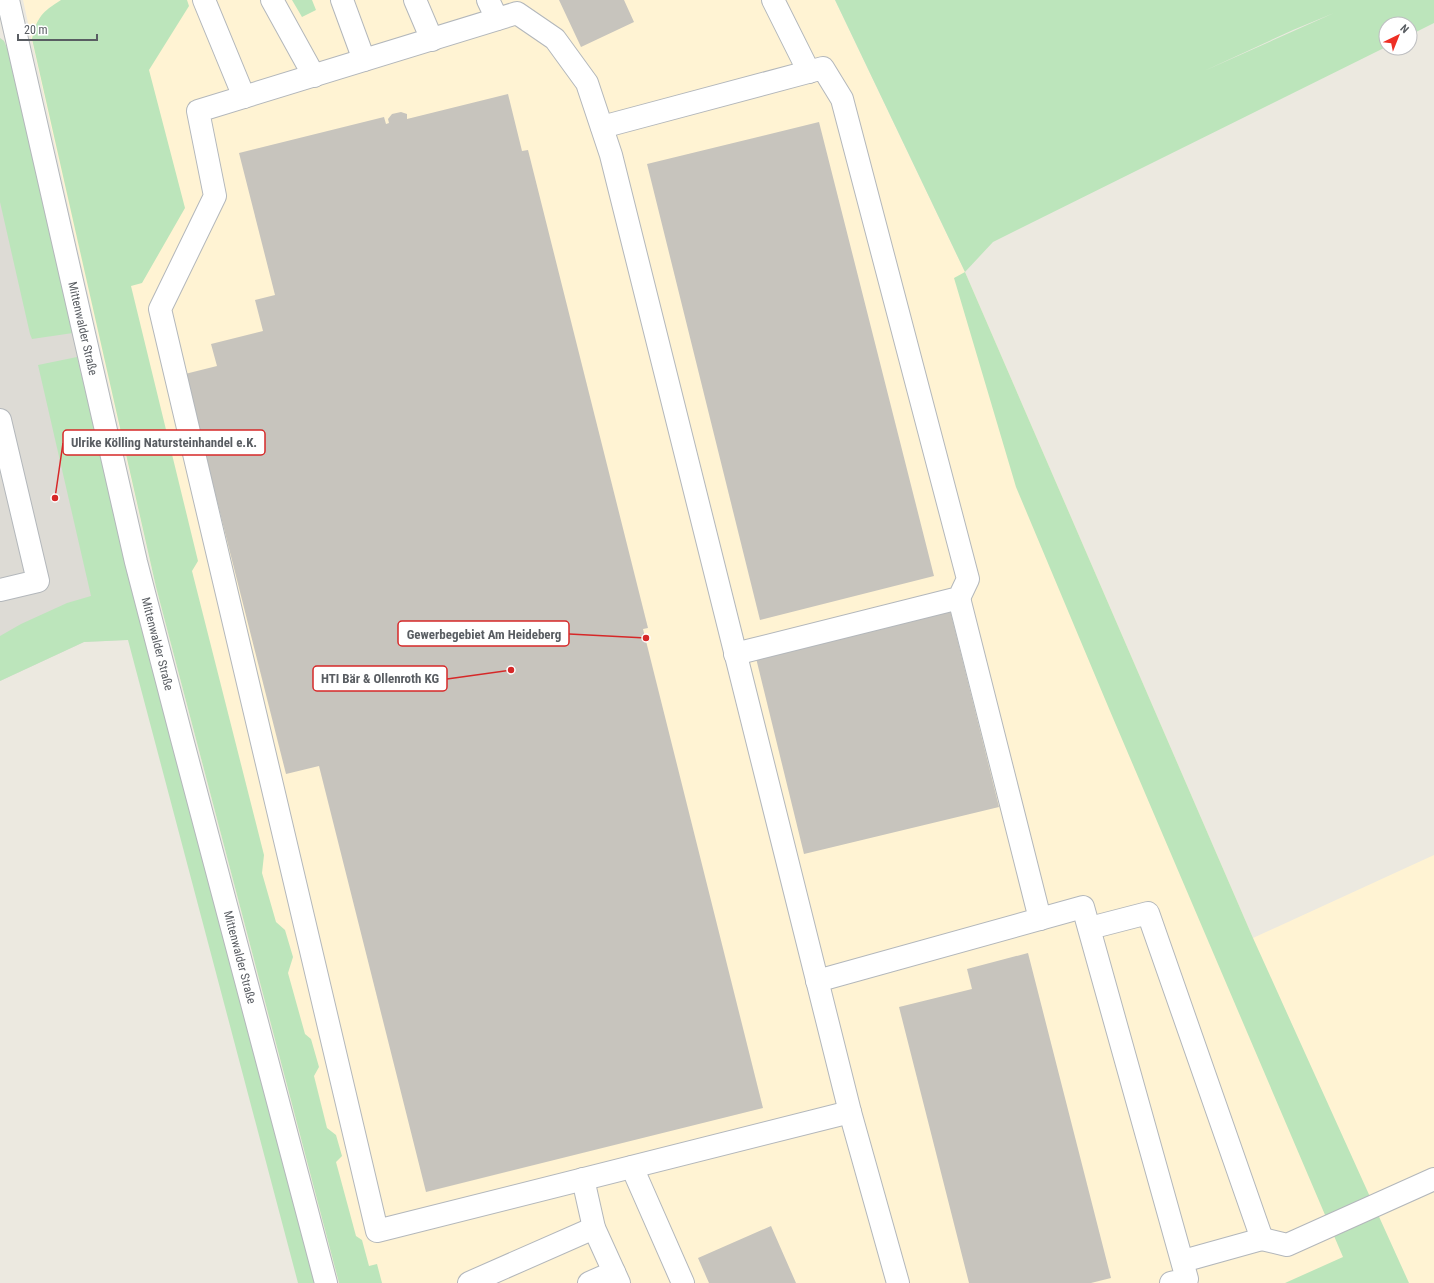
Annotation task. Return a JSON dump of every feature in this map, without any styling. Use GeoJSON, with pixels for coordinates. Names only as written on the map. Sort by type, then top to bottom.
{"type":"FeatureCollection","features":[{"type":"Feature","properties":{"kind":"street"},"geometry":{"type":"LineString","coordinates":[[204,0],[244,97]]}},
{"type":"Feature","properties":{"kind":"street"},"geometry":{"type":"LineString","coordinates":[[272,0],[314,76]]}},
{"type":"Feature","properties":{"kind":"street"},"geometry":{"type":"LineString","coordinates":[[342,0],[364,60]]}},
{"type":"Feature","properties":{"kind":"street"},"geometry":{"type":"LineString","coordinates":[[415,0],[432,40]]}},
{"type":"Feature","properties":{"kind":"street"},"geometry":{"type":"LineString","coordinates":[[773,0],[809,72]]}},
{"type":"Feature","properties":{"kind":"street","name":"Mittenwalder Straße"},"geometry":{"type":"LineString","coordinates":[[8,2],[136,562],[326,1283]]}},
{"type":"Feature","properties":{"kind":"street"},"geometry":{"type":"LineString","coordinates":[[850,1112],[377,1231],[160,309],[215,196],[198,111],[432,40],[506,8],[555,39],[587,83],[615,170],[850,1112],[898,1283]]}},
{"type":"Feature","properties":{"kind":"street"},"geometry":{"type":"LineString","coordinates":[[602,128],[823,68],[842,99],[968,579],[959,598],[1040,919]]}},
{"type":"Feature","properties":{"kind":"street"},"geometry":{"type":"LineString","coordinates":[[0,420],[38,581],[0,590]]}},
{"type":"Feature","properties":{"kind":"street"},"geometry":{"type":"LineString","coordinates":[[735,654],[959,598]]}},
{"type":"Feature","properties":{"kind":"street"},"geometry":{"type":"LineString","coordinates":[[817,981],[1084,907],[1183,1261],[1187,1279],[1171,1283]]}},
{"type":"Feature","properties":{"kind":"street"},"geometry":{"type":"LineString","coordinates":[[1090,928],[1148,912],[1262,1239]]}},
{"type":"Feature","properties":{"kind":"street"},"geometry":{"type":"LineString","coordinates":[[632,1167],[683,1283]]}},
{"type":"Feature","properties":{"kind":"street"},"geometry":{"type":"LineString","coordinates":[[583,1179],[594,1228],[616,1277],[589,1283]]}},
{"type":"Feature","properties":{"kind":"street"},"geometry":{"type":"LineString","coordinates":[[1183,1261],[1262,1239],[1287,1245],[1434,1179]]}},
{"type":"Feature","properties":{"kind":"street"},"geometry":{"type":"LineString","coordinates":[[469,1283],[594,1228]]}},
{"type":"Feature","properties":{"kind":"shaded area"},"geometry":{"type":"Polygon","coordinates":[[[23,0],[835,0],[965,272],[1253,938],[1434,855],[1434,1283],[339,1283],[156,587],[77,246],[23,0]]]}},
{"type":"Feature","properties":{"kind":"shaded area"},"geometry":{"type":"Polygon","coordinates":[[[0,38],[4,41],[145,639],[84,642],[0,681],[0,38]]]}},
{"type":"Feature","properties":{"kind":"green space"},"geometry":{"type":"Polygon","coordinates":[[[61,0],[187,0],[189,6],[149,70],[185,208],[142,283],[131,286],[198,561],[192,571],[264,855],[262,873],[276,922],[285,930],[293,957],[288,973],[305,1034],[311,1039],[319,1067],[314,1076],[327,1128],[336,1135],[342,1156],[336,1162],[356,1236],[362,1240],[369,1266],[377,1264],[382,1283],[339,1283],[156,587],[32,39],[38,20],[49,8],[61,0]]]}},
{"type":"Feature","properties":{"kind":"green space"},"geometry":{"type":"Polygon","coordinates":[[[292,0],[312,0],[316,10],[302,17],[292,0]]]}},
{"type":"Feature","properties":{"kind":"green space"},"geometry":{"type":"Polygon","coordinates":[[[835,0],[1434,0],[1434,23],[1418,31],[1418,16],[1378,16],[1378,51],[993,242],[965,272],[835,0]],[[1334,13],[1293,30],[1204,71],[1334,13]]]}},
{"type":"Feature","properties":{"kind":"green space"},"geometry":{"type":"Polygon","coordinates":[[[0,38],[4,41],[10,55],[73,333],[32,339],[30,334],[0,202],[0,38]]]}},
{"type":"Feature","properties":{"kind":"green space"},"geometry":{"type":"Polygon","coordinates":[[[965,272],[1253,938],[1409,1283],[1285,1283],[1343,1257],[1016,487],[954,278],[965,272]]]}},
{"type":"Feature","properties":{"kind":"green space"},"geometry":{"type":"Polygon","coordinates":[[[77,357],[145,639],[315,1283],[298,1283],[128,640],[84,642],[0,681],[0,636],[21,624],[67,603],[91,596],[38,365],[77,357]]]}},
{"type":"Feature","properties":{"kind":"building"},"geometry":{"type":"Polygon","coordinates":[[[559,0],[624,0],[634,22],[581,47],[559,0]]]}},
{"type":"Feature","properties":{"kind":"building"},"geometry":{"type":"Polygon","coordinates":[[[508,94],[522,151],[528,150],[648,628],[643,629],[763,1108],[426,1192],[319,766],[286,774],[185,374],[217,366],[211,344],[263,331],[255,300],[275,295],[239,153],[384,117],[386,124],[389,123],[388,119],[392,114],[401,112],[407,114],[407,119],[508,94]]]}},
{"type":"Feature","properties":{"kind":"building"},"geometry":{"type":"Polygon","coordinates":[[[819,122],[934,576],[760,620],[647,164],[819,122]]]}},
{"type":"Feature","properties":{"kind":"building"},"geometry":{"type":"Polygon","coordinates":[[[950,610],[999,807],[804,854],[756,658],[950,610]]]}},
{"type":"Feature","properties":{"kind":"building"},"geometry":{"type":"Polygon","coordinates":[[[1028,953],[1111,1278],[1091,1283],[969,1283],[899,1007],[972,989],[967,969],[1028,953]]]}},
{"type":"Feature","properties":{"kind":"building"},"geometry":{"type":"Polygon","coordinates":[[[771,1226],[796,1283],[709,1283],[698,1258],[771,1226]]]}},
{"type":"Feature","properties":{"kind":"place","name":"Ulrike Kölling Natursteinhandel e.K."},"geometry":{"type":"Point","coordinates":[55,498]}},
{"type":"Feature","properties":{"kind":"place","name":"Gewerbegebiet Am Heideberg"},"geometry":{"type":"Point","coordinates":[646,638]}},
{"type":"Feature","properties":{"kind":"place","name":"HTI Bär & Ollenroth KG"},"geometry":{"type":"Point","coordinates":[511,670]}}]}
